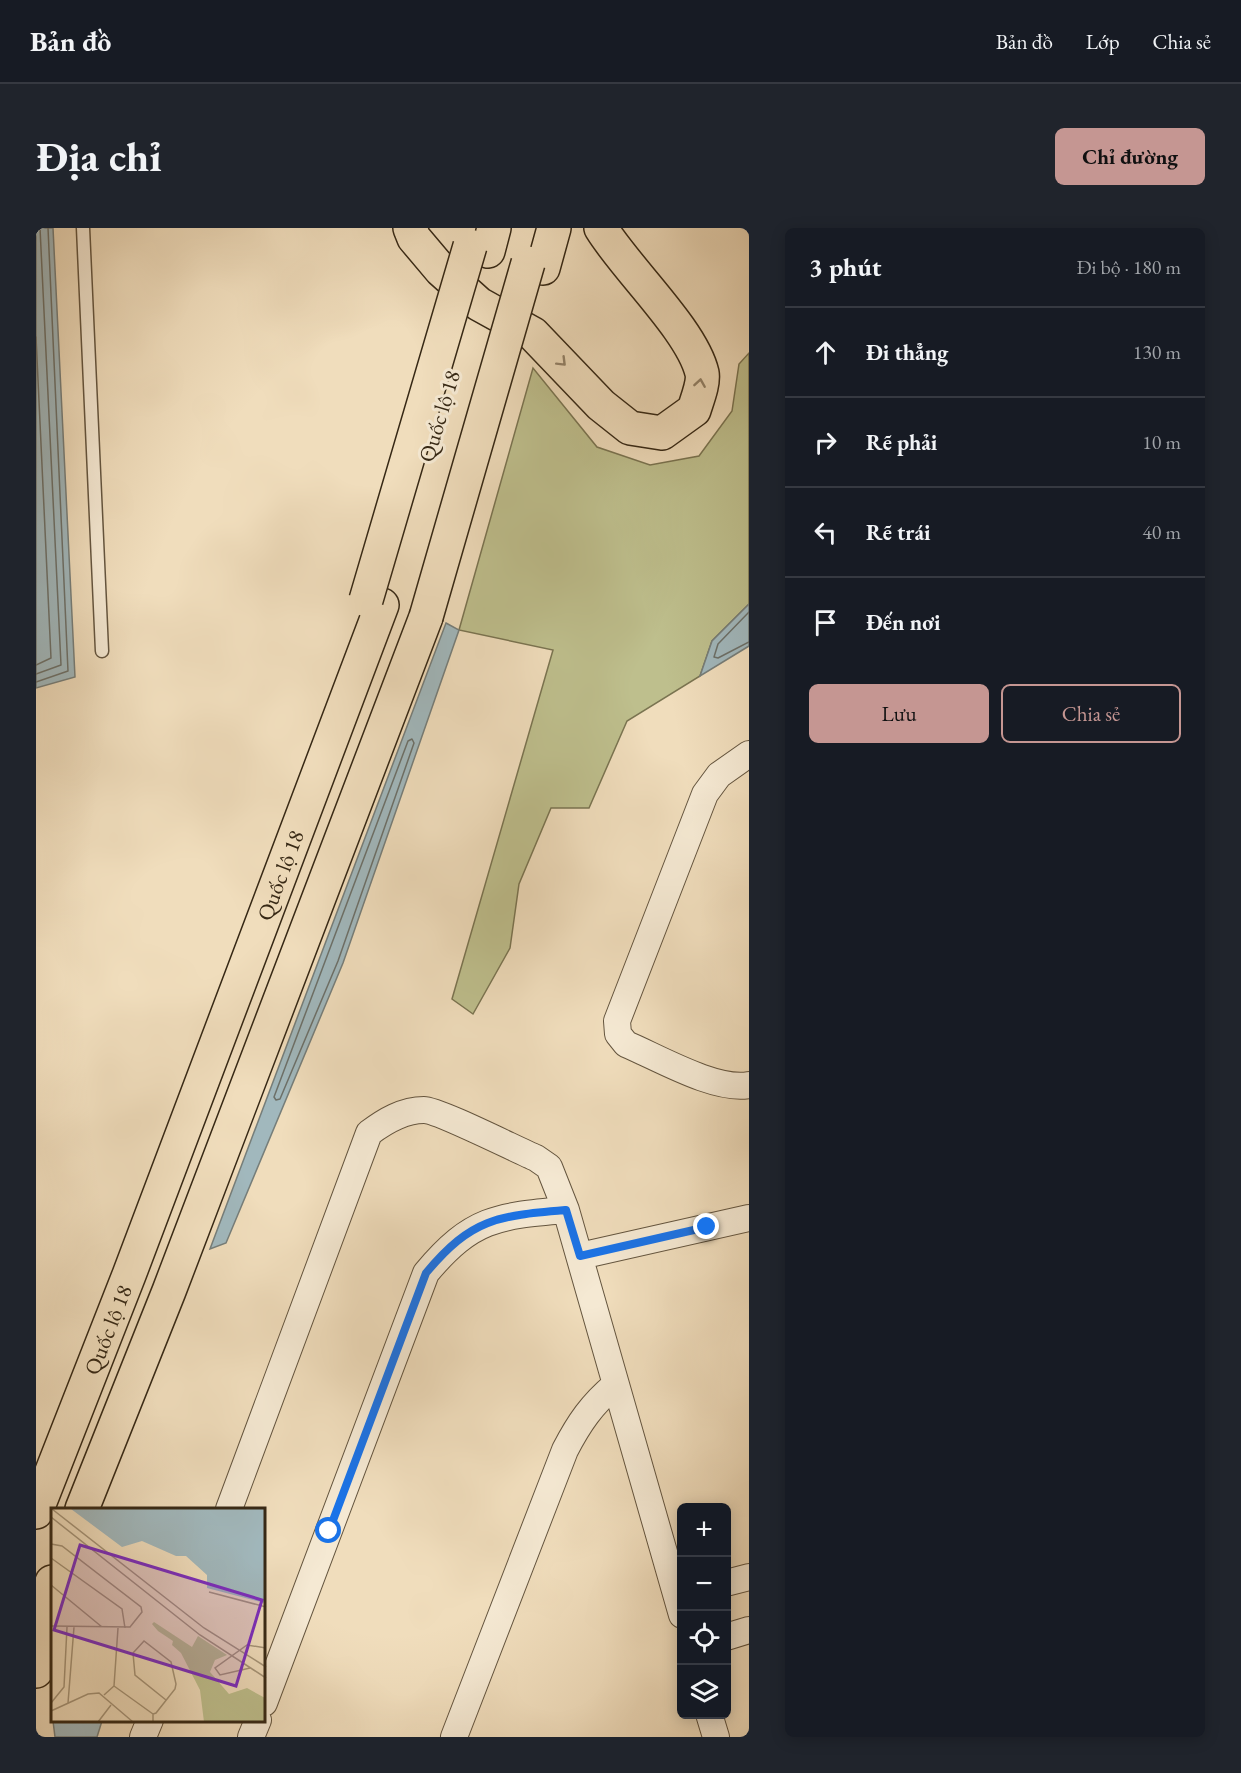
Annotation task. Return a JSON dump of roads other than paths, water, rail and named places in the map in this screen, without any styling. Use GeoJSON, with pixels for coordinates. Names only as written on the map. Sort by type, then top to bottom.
{"type":"FeatureCollection","features":[{"type":"Feature","properties":{"kind":"main road"},"geometry":{"type":"LineString","coordinates":[[410,228],[414,238],[441,270],[479,304],[533,334],[601,405],[630,428],[662,433],[694,410],[703,375],[689,345],[655,298],[616,253],[601,228]]}},
{"type":"Feature","properties":{"kind":"main road","name":"Quốc lộ 18"},"geometry":{"type":"LineString","coordinates":[[536,266],[537,228]]}},
{"type":"Feature","properties":{"kind":"main road","name":"Quốc lộ 18"},"geometry":{"type":"LineString","coordinates":[[100,1508],[176,1294],[434,620],[536,266],[554,228]]}},
{"type":"Feature","properties":{"kind":"main road","name":"Quốc lộ 18"},"geometry":{"type":"LineString","coordinates":[[36,1512],[122,1273],[374,602],[482,238]]}},
{"type":"Feature","properties":{"kind":"main road","name":"Quốc lộ 18"},"geometry":{"type":"LineString","coordinates":[[36,1467],[122,1273]]}},
{"type":"Feature","properties":{"kind":"main road","name":"Quốc lộ 18"},"geometry":{"type":"LineString","coordinates":[[82,1508],[176,1294]]}},
{"type":"Feature","properties":{"kind":"main road"},"geometry":{"type":"LineString","coordinates":[[36,1671],[51,1586]]}},
{"type":"Feature","properties":{"kind":"street"},"geometry":{"type":"LineString","coordinates":[[749,753],[719,775],[705,794],[617,1021],[618,1034],[626,1044],[714,1081],[736,1087],[749,1086]]}},
{"type":"Feature","properties":{"kind":"street"},"geometry":{"type":"LineString","coordinates":[[229,1508],[369,1133],[385,1121],[405,1113],[426,1110],[536,1158],[549,1167],[566,1210],[580,1256],[615,1385],[677,1592]]}},
{"type":"Feature","properties":{"kind":"street"},"geometry":{"type":"LineString","coordinates":[[266,1698],[426,1273],[449,1246],[477,1227],[508,1215],[566,1210]]}},
{"type":"Feature","properties":{"kind":"street"},"geometry":{"type":"LineString","coordinates":[[580,1256],[749,1218]]}},
{"type":"Feature","properties":{"kind":"street"},"geometry":{"type":"LineString","coordinates":[[454,1737],[566,1450],[578,1424],[594,1402],[615,1385]]}},
{"type":"Feature","properties":{"kind":"street"},"geometry":{"type":"LineString","coordinates":[[731,1582],[749,1577]]}},
{"type":"Feature","properties":{"kind":"street"},"geometry":{"type":"LineString","coordinates":[[731,1635],[749,1630]]}},
{"type":"Feature","properties":{"kind":"street"},"geometry":{"type":"LineString","coordinates":[[711,1719],[716,1737]]}},
{"type":"Feature","properties":{"kind":"street"},"geometry":{"type":"LineString","coordinates":[[143,1737],[149,1722]]}},
{"type":"Feature","properties":{"kind":"street"},"geometry":{"type":"LineString","coordinates":[[251,1737],[257,1722]]}},
{"type":"Feature","properties":{"kind":"lane"},"geometry":{"type":"LineString","coordinates":[[83,228],[102,651]]}},
{"type":"Feature","properties":{"kind":"water"},"geometry":{"type":"Polygon","coordinates":[[[36,228],[53,228],[75,677],[36,688],[36,228]]]}},
{"type":"Feature","properties":{"kind":"water"},"geometry":{"type":"Polygon","coordinates":[[[749,604],[749,646],[700,676],[712,641],[749,604]]]}},
{"type":"Feature","properties":{"kind":"water"},"geometry":{"type":"Polygon","coordinates":[[[446,623],[459,630],[343,963],[226,1243],[210,1249],[446,623]]]}},
{"type":"Feature","properties":{"kind":"water"},"geometry":{"type":"Polygon","coordinates":[[[53,1722],[101,1722],[97,1737],[55,1737],[53,1722]]]}}]}
